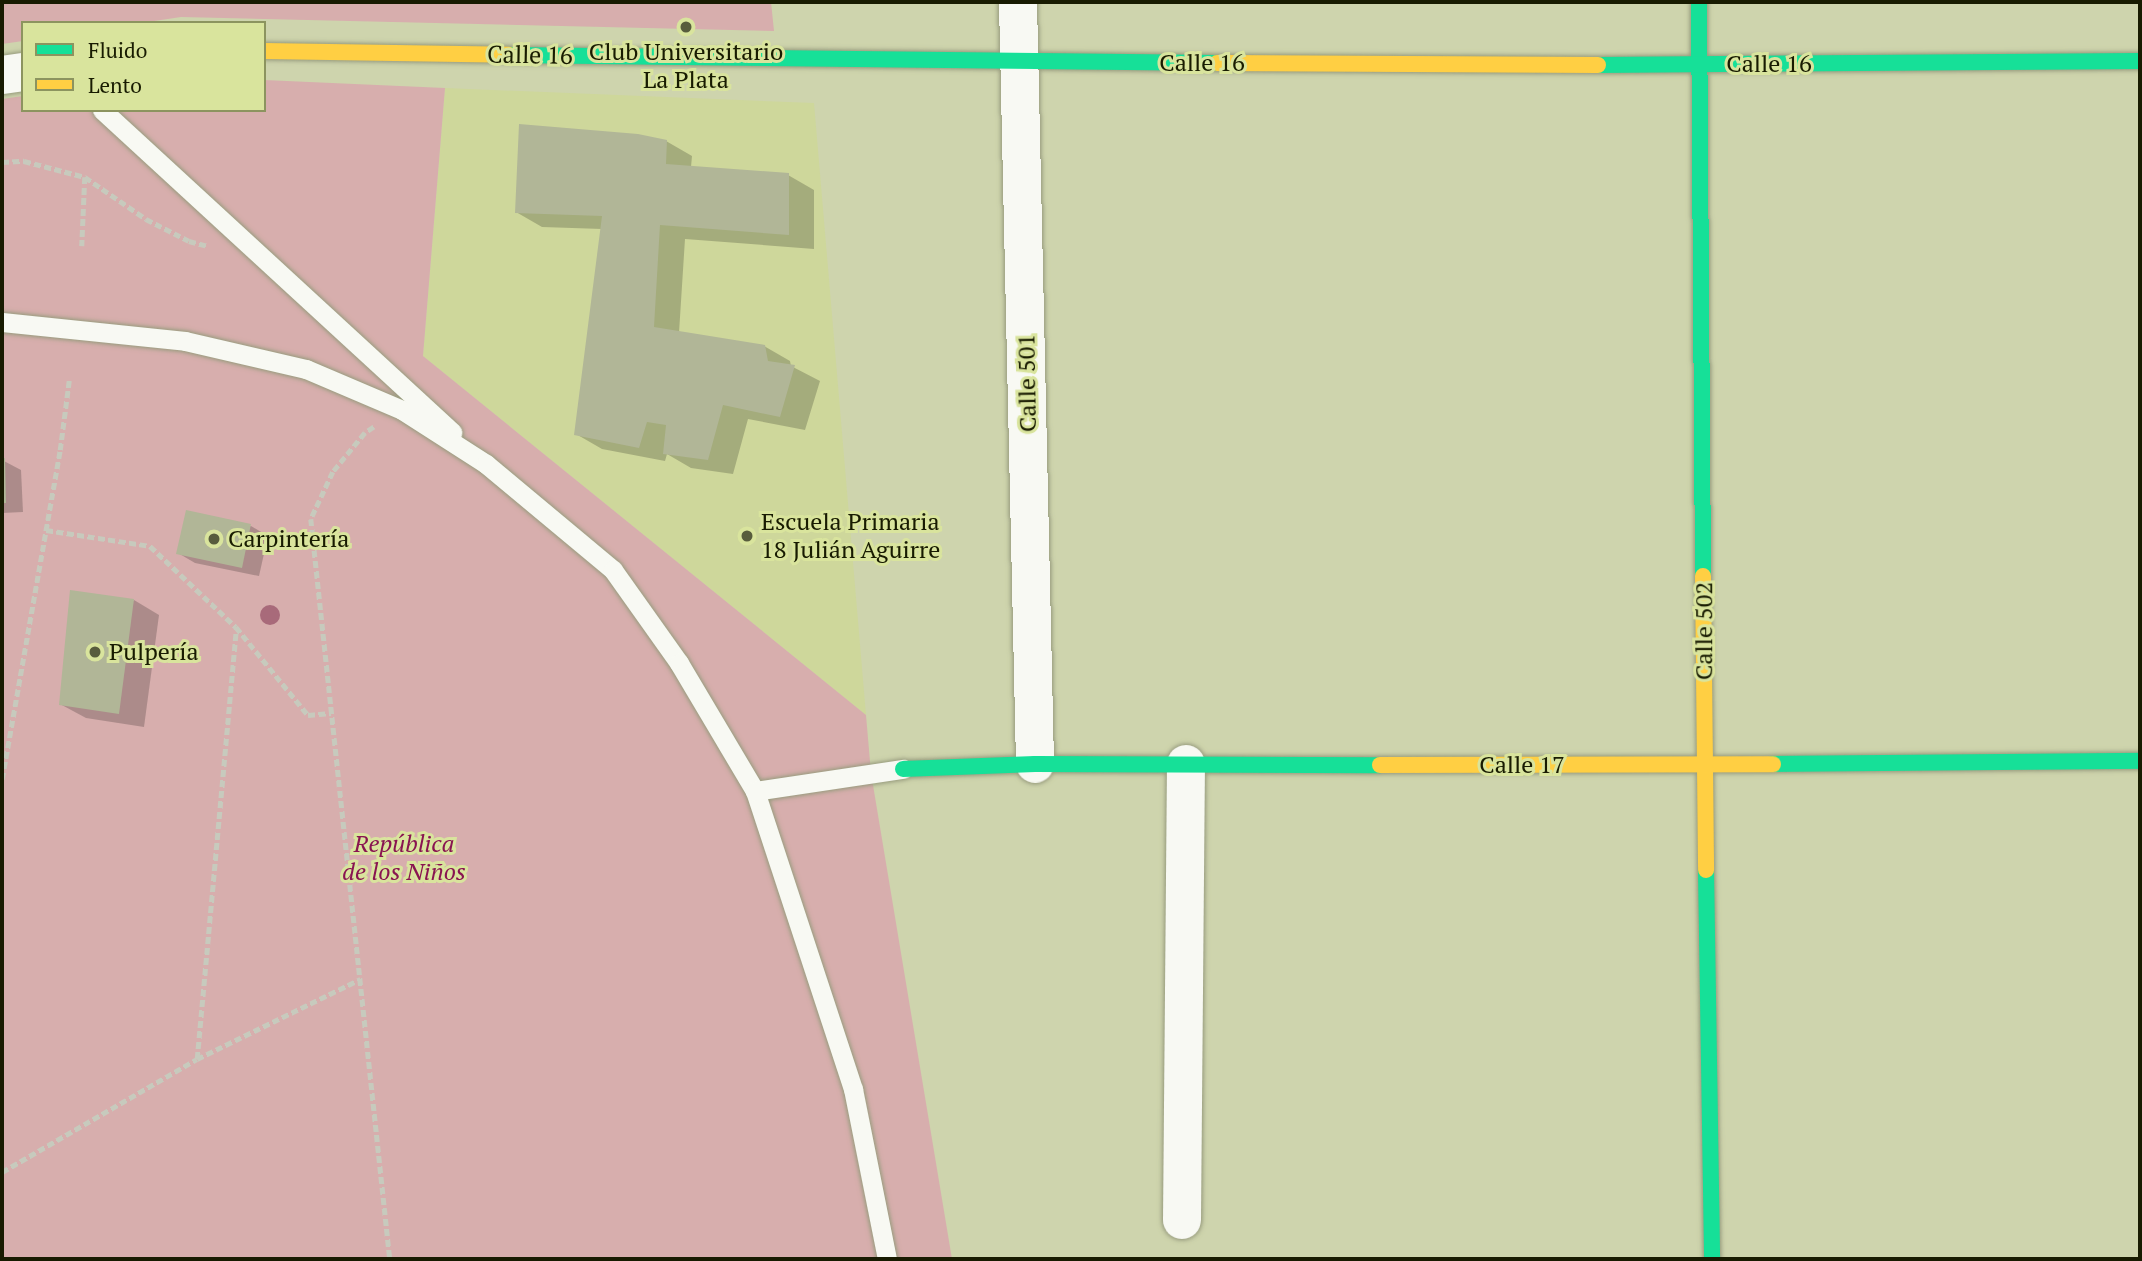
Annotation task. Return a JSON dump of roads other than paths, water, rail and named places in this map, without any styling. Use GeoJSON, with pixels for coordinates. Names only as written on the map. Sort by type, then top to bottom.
{"type":"FeatureCollection","features":[{"type":"Feature","properties":{"kind":"street","name":"Calle 501"},"geometry":{"type":"LineString","coordinates":[[1018,2],[1035,764]]}},
{"type":"Feature","properties":{"kind":"street","name":"Calle 502"},"geometry":{"type":"LineString","coordinates":[[1699,2],[1704,765],[1713,1259]]}},
{"type":"Feature","properties":{"kind":"street","name":"Calle 16"},"geometry":{"type":"LineString","coordinates":[[266,51],[1020,62],[1701,65],[2140,61]]}},
{"type":"Feature","properties":{"kind":"street"},"geometry":{"type":"LineString","coordinates":[[2,75],[21,72]]}},
{"type":"Feature","properties":{"kind":"street","name":"Calle 17"},"geometry":{"type":"LineString","coordinates":[[903,769],[1035,764],[1704,765],[2140,761]]}},
{"type":"Feature","properties":{"kind":"street"},"geometry":{"type":"LineString","coordinates":[[1182,1220],[1186,764]]}},
{"type":"Feature","properties":{"kind":"lane"},"geometry":{"type":"LineString","coordinates":[[104,112],[486,464],[612,570],[679,663],[755,791],[853,1089],[887,1259]]}},
{"type":"Feature","properties":{"kind":"lane"},"geometry":{"type":"LineString","coordinates":[[2,322],[185,341],[306,369],[402,410],[486,464]]}},
{"type":"Feature","properties":{"kind":"lane"},"geometry":{"type":"LineString","coordinates":[[755,791],[903,769]]}},
{"type":"Feature","properties":{"kind":"place","name":"Club Universitario La Plata"},"geometry":{"type":"Point","coordinates":[686,27]}},
{"type":"Feature","properties":{"kind":"place","name":"Escuela Primaria 18 Julián Aguirre"},"geometry":{"type":"Point","coordinates":[747,536]}},
{"type":"Feature","properties":{"kind":"place","name":"Carpintería"},"geometry":{"type":"Point","coordinates":[214,539]}},
{"type":"Feature","properties":{"kind":"place","name":"Pulpería"},"geometry":{"type":"Point","coordinates":[95,652]}},
{"type":"Feature","properties":{"kind":"park label","name":"República de los Niños"},"geometry":{"type":"Point","coordinates":[404,858]}}]}
